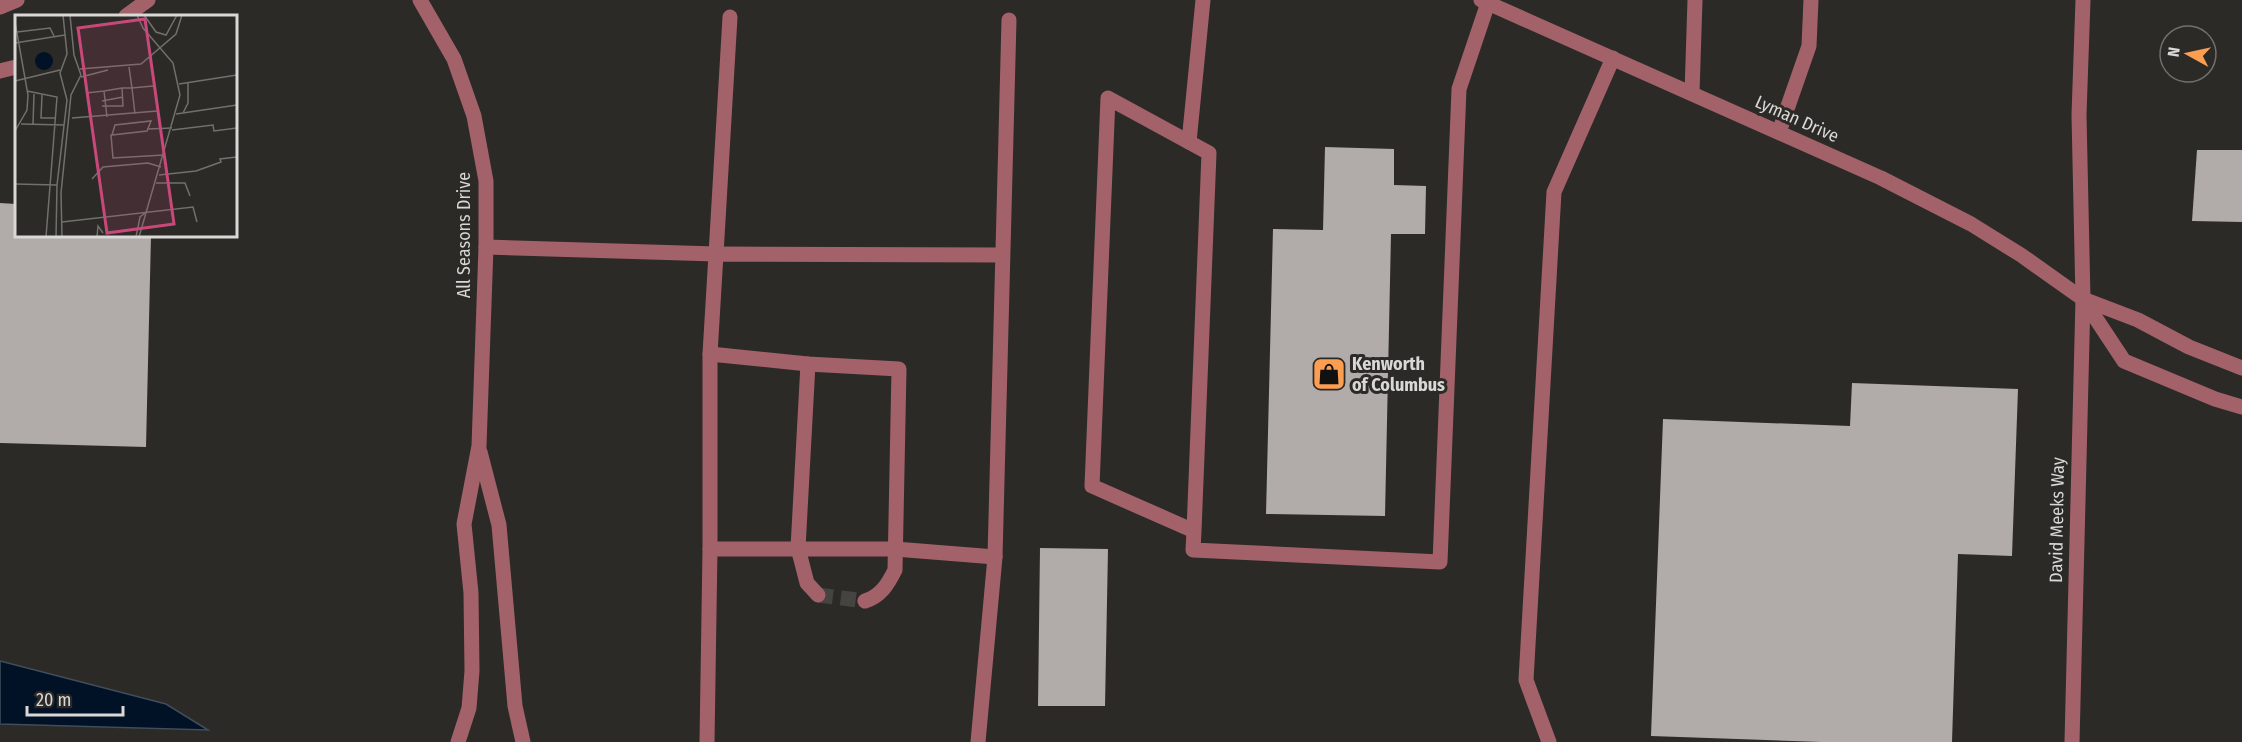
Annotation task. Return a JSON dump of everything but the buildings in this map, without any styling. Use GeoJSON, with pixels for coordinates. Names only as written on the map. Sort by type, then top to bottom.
{"type":"FeatureCollection","features":[{"type":"Feature","properties":{"kind":"street"},"geometry":{"type":"LineString","coordinates":[[0,7],[17,0]]}},
{"type":"Feature","properties":{"kind":"street"},"geometry":{"type":"LineString","coordinates":[[127,15],[148,0]]}},
{"type":"Feature","properties":{"kind":"street","name":"All Seasons Drive"},"geometry":{"type":"LineString","coordinates":[[420,0],[454,59],[474,116],[486,181],[479,446],[464,524],[471,593],[471,680],[469,708],[458,742]]}},
{"type":"Feature","properties":{"kind":"street"},"geometry":{"type":"LineString","coordinates":[[1190,142],[1203,0]]}},
{"type":"Feature","properties":{"kind":"street"},"geometry":{"type":"LineString","coordinates":[[1692,93],[1695,0]]}},
{"type":"Feature","properties":{"kind":"street"},"geometry":{"type":"LineString","coordinates":[[1779,132],[1809,46],[1811,0]]}},
{"type":"Feature","properties":{"kind":"street","name":"David Meeks Way"},"geometry":{"type":"LineString","coordinates":[[2072,742],[2083,299],[2079,115],[2083,0]]}},
{"type":"Feature","properties":{"kind":"street"},"geometry":{"type":"LineString","coordinates":[[1194,531],[1092,486],[1108,98],[1209,153],[1194,531],[1193,550],[1440,562],[1459,89],[1485,1]]}},
{"type":"Feature","properties":{"kind":"street","name":"Lyman Drive"},"geometry":{"type":"LineString","coordinates":[[1485,1],[1881,178],[1971,224],[2021,255],[2083,299],[2138,320],[2188,347],[2242,368]]}},
{"type":"Feature","properties":{"kind":"street"},"geometry":{"type":"LineString","coordinates":[[707,742],[710,354],[730,17]]}},
{"type":"Feature","properties":{"kind":"street"},"geometry":{"type":"LineString","coordinates":[[978,742],[994,557],[1009,20]]}},
{"type":"Feature","properties":{"kind":"street"},"geometry":{"type":"LineString","coordinates":[[1549,742],[1526,680],[1554,192],[1612,58]]}},
{"type":"Feature","properties":{"kind":"street"},"geometry":{"type":"LineString","coordinates":[[0,71],[15,67]]}},
{"type":"Feature","properties":{"kind":"street"},"geometry":{"type":"LineString","coordinates":[[486,247],[716,254],[1002,255]]}},
{"type":"Feature","properties":{"kind":"street","name":"Lyman Drive"},"geometry":{"type":"LineString","coordinates":[[2083,299],[2124,361],[2215,399],[2242,407]]}},
{"type":"Feature","properties":{"kind":"street"},"geometry":{"type":"LineString","coordinates":[[710,354],[808,364],[899,369],[895,570],[887,585],[875,598],[865,601]]}},
{"type":"Feature","properties":{"kind":"street"},"geometry":{"type":"LineString","coordinates":[[808,364],[798,548],[807,584],[818,595]]}},
{"type":"Feature","properties":{"kind":"street","name":"All Seasons Drive"},"geometry":{"type":"LineString","coordinates":[[479,446],[499,525],[515,706],[523,742]]}},
{"type":"Feature","properties":{"kind":"street"},"geometry":{"type":"LineString","coordinates":[[710,549],[895,549],[994,557]]}},
{"type":"Feature","properties":{"kind":"water"},"geometry":{"type":"Polygon","coordinates":[[[0,661],[166,704],[208,730],[0,724],[0,661]]]}},
{"type":"Feature","properties":{"kind":"tunnel"},"geometry":{"type":"LineString","coordinates":[[818,595],[865,601]]}},
{"type":"Feature","properties":{"kind":"place","name":"Kenworth of Columbus"},"geometry":{"type":"Point","coordinates":[1329,374]}}]}
